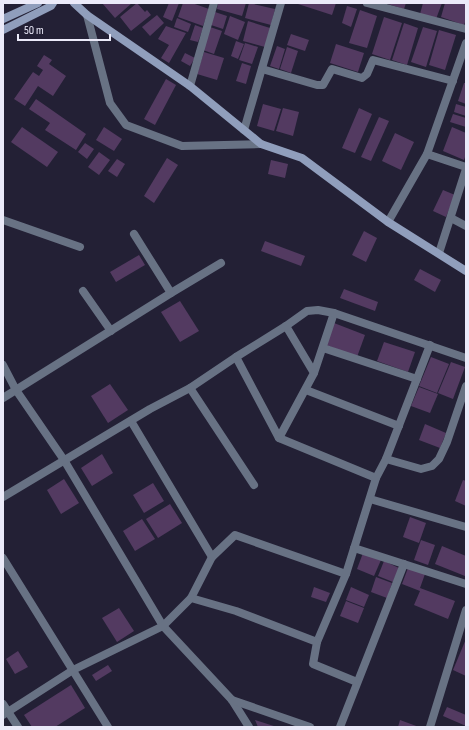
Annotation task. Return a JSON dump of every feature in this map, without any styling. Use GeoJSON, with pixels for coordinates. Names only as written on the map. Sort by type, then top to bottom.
{"type":"FeatureCollection","features":[{"type":"Feature","properties":{"kind":"street"},"geometry":{"type":"LineString","coordinates":[[3,19],[38,3]]}},
{"type":"Feature","properties":{"kind":"street"},"geometry":{"type":"LineString","coordinates":[[3,30],[51,6],[53,3]]}},
{"type":"Feature","properties":{"kind":"street"},"geometry":{"type":"LineString","coordinates":[[74,3],[87,15],[190,86],[261,144]]}},
{"type":"Feature","properties":{"kind":"street"},"geometry":{"type":"LineString","coordinates":[[244,130],[281,3]]}},
{"type":"Feature","properties":{"kind":"street"},"geometry":{"type":"LineString","coordinates":[[367,3],[466,28]]}},
{"type":"Feature","properties":{"kind":"street"},"geometry":{"type":"LineString","coordinates":[[190,86],[211,4]]}},
{"type":"Feature","properties":{"kind":"street"},"geometry":{"type":"LineString","coordinates":[[87,15],[110,103],[126,125],[182,146],[261,144],[302,158],[388,222],[466,270]]}},
{"type":"Feature","properties":{"kind":"street"},"geometry":{"type":"LineString","coordinates":[[388,222],[427,154],[466,43]]}},
{"type":"Feature","properties":{"kind":"street"},"geometry":{"type":"LineString","coordinates":[[262,69],[316,85],[323,85],[332,69],[362,78],[367,74],[373,60],[453,81]]}},
{"type":"Feature","properties":{"kind":"street"},"geometry":{"type":"LineString","coordinates":[[427,154],[466,168],[440,253]]}},
{"type":"Feature","properties":{"kind":"street"},"geometry":{"type":"LineString","coordinates":[[451,218],[466,226]]}},
{"type":"Feature","properties":{"kind":"street"},"geometry":{"type":"LineString","coordinates":[[3,220],[80,247]]}},
{"type":"Feature","properties":{"kind":"street"},"geometry":{"type":"LineString","coordinates":[[134,234],[171,293]]}},
{"type":"Feature","properties":{"kind":"street"},"geometry":{"type":"LineString","coordinates":[[3,398],[221,263]]}},
{"type":"Feature","properties":{"kind":"street"},"geometry":{"type":"LineString","coordinates":[[83,291],[111,331]]}},
{"type":"Feature","properties":{"kind":"street"},"geometry":{"type":"LineString","coordinates":[[3,497],[64,460],[190,388],[307,311],[318,310],[334,313],[466,358]]}},
{"type":"Feature","properties":{"kind":"street"},"geometry":{"type":"LineString","coordinates":[[279,438],[314,373],[334,313]]}},
{"type":"Feature","properties":{"kind":"street"},"geometry":{"type":"LineString","coordinates":[[286,326],[314,373]]}},
{"type":"Feature","properties":{"kind":"street"},"geometry":{"type":"LineString","coordinates":[[357,682],[313,664],[317,642],[346,574],[376,478],[386,459],[430,345]]}},
{"type":"Feature","properties":{"kind":"street"},"geometry":{"type":"LineString","coordinates":[[323,348],[417,379]]}},
{"type":"Feature","properties":{"kind":"street"},"geometry":{"type":"LineString","coordinates":[[236,357],[279,438],[376,478]]}},
{"type":"Feature","properties":{"kind":"street"},"geometry":{"type":"LineString","coordinates":[[3,365],[16,390],[64,460],[163,626],[232,700],[249,727]]}},
{"type":"Feature","properties":{"kind":"street"},"geometry":{"type":"LineString","coordinates":[[386,459],[421,469],[432,466],[439,459],[447,442],[466,386]]}},
{"type":"Feature","properties":{"kind":"street"},"geometry":{"type":"LineString","coordinates":[[190,388],[254,485]]}},
{"type":"Feature","properties":{"kind":"street"},"geometry":{"type":"LineString","coordinates":[[306,390],[398,426]]}},
{"type":"Feature","properties":{"kind":"street"},"geometry":{"type":"LineString","coordinates":[[131,421],[212,557]]}},
{"type":"Feature","properties":{"kind":"street"},"geometry":{"type":"LineString","coordinates":[[370,499],[466,527]]}},
{"type":"Feature","properties":{"kind":"street"},"geometry":{"type":"LineString","coordinates":[[5,713],[73,670],[163,626],[191,598],[212,557],[235,535],[346,574]]}},
{"type":"Feature","properties":{"kind":"street"},"geometry":{"type":"LineString","coordinates":[[354,548],[466,584]]}},
{"type":"Feature","properties":{"kind":"street"},"geometry":{"type":"LineString","coordinates":[[3,558],[108,727]]}},
{"type":"Feature","properties":{"kind":"street"},"geometry":{"type":"LineString","coordinates":[[340,727],[404,564]]}},
{"type":"Feature","properties":{"kind":"street"},"geometry":{"type":"LineString","coordinates":[[191,598],[236,611],[317,642]]}},
{"type":"Feature","properties":{"kind":"street"},"geometry":{"type":"LineString","coordinates":[[430,727],[464,625],[466,610]]}},
{"type":"Feature","properties":{"kind":"street"},"geometry":{"type":"LineString","coordinates":[[232,700],[310,727]]}},
{"type":"Feature","properties":{"kind":"street"},"geometry":{"type":"LineString","coordinates":[[3,704],[5,713],[18,727]]}},
{"type":"Feature","properties":{"kind":"building"},"geometry":{"type":"Polygon","coordinates":[[[102,3],[132,3],[115,18],[102,3]]]}},
{"type":"Feature","properties":{"kind":"building"},"geometry":{"type":"Polygon","coordinates":[[[137,3],[145,12],[147,10],[151,15],[131,31],[120,17],[137,3]]]}},
{"type":"Feature","properties":{"kind":"building"},"geometry":{"type":"Polygon","coordinates":[[[169,3],[179,3],[172,21],[163,17],[169,3]]]}},
{"type":"Feature","properties":{"kind":"building"},"geometry":{"type":"Polygon","coordinates":[[[183,3],[192,3],[209,9],[203,26],[178,17],[183,3]]]}},
{"type":"Feature","properties":{"kind":"building"},"geometry":{"type":"Polygon","coordinates":[[[218,3],[246,3],[242,16],[217,9],[218,3]]]}},
{"type":"Feature","properties":{"kind":"building"},"geometry":{"type":"Polygon","coordinates":[[[249,3],[275,9],[271,25],[245,18],[249,3]]]}},
{"type":"Feature","properties":{"kind":"building"},"geometry":{"type":"Polygon","coordinates":[[[298,3],[336,3],[332,15],[298,3]]]}},
{"type":"Feature","properties":{"kind":"building"},"geometry":{"type":"Polygon","coordinates":[[[388,3],[406,3],[404,9],[388,3]]]}},
{"type":"Feature","properties":{"kind":"building"},"geometry":{"type":"Polygon","coordinates":[[[423,3],[442,3],[436,19],[420,14],[423,3]]]}},
{"type":"Feature","properties":{"kind":"building"},"geometry":{"type":"Polygon","coordinates":[[[445,3],[466,3],[466,20],[464,25],[441,17],[445,3]]]}},
{"type":"Feature","properties":{"kind":"building"},"geometry":{"type":"Polygon","coordinates":[[[347,6],[357,9],[351,27],[342,23],[347,6]]]}},
{"type":"Feature","properties":{"kind":"building"},"geometry":{"type":"Polygon","coordinates":[[[360,10],[377,16],[367,48],[349,43],[360,10]]]}},
{"type":"Feature","properties":{"kind":"building"},"geometry":{"type":"Polygon","coordinates":[[[215,12],[227,16],[223,29],[211,25],[215,12]]]}},
{"type":"Feature","properties":{"kind":"building"},"geometry":{"type":"Polygon","coordinates":[[[157,15],[164,23],[150,36],[142,27],[157,15]]]}},
{"type":"Feature","properties":{"kind":"building"},"geometry":{"type":"Polygon","coordinates":[[[230,16],[245,22],[238,40],[224,34],[230,16]]]}},
{"type":"Feature","properties":{"kind":"building"},"geometry":{"type":"Polygon","coordinates":[[[384,17],[402,23],[390,60],[372,54],[384,17]]]}},
{"type":"Feature","properties":{"kind":"building"},"geometry":{"type":"Polygon","coordinates":[[[177,18],[191,24],[188,32],[174,27],[177,18]]]}},
{"type":"Feature","properties":{"kind":"building"},"geometry":{"type":"Polygon","coordinates":[[[248,21],[270,28],[265,47],[243,41],[248,21]]]}},
{"type":"Feature","properties":{"kind":"building"},"geometry":{"type":"Polygon","coordinates":[[[404,23],[418,28],[407,65],[392,60],[404,23]]]}},
{"type":"Feature","properties":{"kind":"building"},"geometry":{"type":"Polygon","coordinates":[[[195,25],[203,28],[198,42],[190,40],[195,25]]]}},
{"type":"Feature","properties":{"kind":"building"},"geometry":{"type":"Polygon","coordinates":[[[166,26],[186,33],[169,63],[161,58],[169,45],[158,39],[166,26]]]}},
{"type":"Feature","properties":{"kind":"building"},"geometry":{"type":"Polygon","coordinates":[[[210,27],[222,31],[214,54],[203,50],[210,27]]]}},
{"type":"Feature","properties":{"kind":"building"},"geometry":{"type":"Polygon","coordinates":[[[423,27],[437,31],[426,67],[411,62],[423,27]]]}},
{"type":"Feature","properties":{"kind":"building"},"geometry":{"type":"Polygon","coordinates":[[[439,30],[456,35],[445,70],[429,65],[439,30]]]}},
{"type":"Feature","properties":{"kind":"building"},"geometry":{"type":"Polygon","coordinates":[[[291,34],[309,40],[305,51],[287,45],[291,34]]]}},
{"type":"Feature","properties":{"kind":"building"},"geometry":{"type":"Polygon","coordinates":[[[236,41],[244,44],[238,59],[231,56],[236,41]]]}},
{"type":"Feature","properties":{"kind":"building"},"geometry":{"type":"Polygon","coordinates":[[[245,43],[258,47],[252,64],[239,60],[245,43]]]}},
{"type":"Feature","properties":{"kind":"building"},"geometry":{"type":"Polygon","coordinates":[[[336,44],[364,53],[358,72],[330,63],[336,44]]]}},
{"type":"Feature","properties":{"kind":"building"},"geometry":{"type":"Polygon","coordinates":[[[277,46],[285,49],[279,69],[270,66],[277,46]]]}},
{"type":"Feature","properties":{"kind":"building"},"geometry":{"type":"Polygon","coordinates":[[[287,47],[298,51],[291,73],[280,69],[287,47]]]}},
{"type":"Feature","properties":{"kind":"building"},"geometry":{"type":"Polygon","coordinates":[[[204,52],[224,58],[217,80],[197,74],[204,52]]]}},
{"type":"Feature","properties":{"kind":"building"},"geometry":{"type":"Polygon","coordinates":[[[185,53],[195,58],[190,66],[181,61],[185,53]]]}},
{"type":"Feature","properties":{"kind":"building"},"geometry":{"type":"Polygon","coordinates":[[[44,55],[52,60],[49,64],[66,76],[53,96],[38,86],[25,106],[14,99],[33,72],[39,76],[43,70],[37,66],[44,55]]]}},
{"type":"Feature","properties":{"kind":"building"},"geometry":{"type":"Polygon","coordinates":[[[242,63],[251,66],[246,84],[236,81],[242,63]]]}},
{"type":"Feature","properties":{"kind":"building"},"geometry":{"type":"Polygon","coordinates":[[[166,79],[176,85],[155,125],[144,119],[166,79]]]}},
{"type":"Feature","properties":{"kind":"building"},"geometry":{"type":"Polygon","coordinates":[[[464,83],[466,83],[466,104],[458,101],[464,83]]]}},
{"type":"Feature","properties":{"kind":"building"},"geometry":{"type":"Polygon","coordinates":[[[36,99],[86,134],[76,150],[45,130],[50,123],[29,109],[36,99]]]}},
{"type":"Feature","properties":{"kind":"building"},"geometry":{"type":"Polygon","coordinates":[[[263,104],[281,109],[274,131],[257,126],[263,104]]]}},
{"type":"Feature","properties":{"kind":"building"},"geometry":{"type":"Polygon","coordinates":[[[456,104],[466,107],[466,116],[454,112],[456,104]]]}},
{"type":"Feature","properties":{"kind":"building"},"geometry":{"type":"Polygon","coordinates":[[[283,108],[299,112],[293,136],[276,131],[283,108]]]}},
{"type":"Feature","properties":{"kind":"building"},"geometry":{"type":"Polygon","coordinates":[[[359,108],[372,114],[355,153],[342,148],[359,108]]]}},
{"type":"Feature","properties":{"kind":"building"},"geometry":{"type":"Polygon","coordinates":[[[453,114],[466,118],[466,127],[450,122],[453,114]]]}},
{"type":"Feature","properties":{"kind":"building"},"geometry":{"type":"Polygon","coordinates":[[[379,117],[389,121],[371,161],[361,157],[379,117]]]}},
{"type":"Feature","properties":{"kind":"building"},"geometry":{"type":"Polygon","coordinates":[[[22,127],[58,152],[47,167],[11,142],[22,127]]]}},
{"type":"Feature","properties":{"kind":"building"},"geometry":{"type":"Polygon","coordinates":[[[104,127],[122,139],[114,151],[96,140],[104,127]]]}},
{"type":"Feature","properties":{"kind":"building"},"geometry":{"type":"Polygon","coordinates":[[[452,127],[466,133],[466,154],[464,160],[443,151],[452,127]]]}},
{"type":"Feature","properties":{"kind":"building"},"geometry":{"type":"Polygon","coordinates":[[[395,133],[414,142],[401,170],[382,161],[395,133]]]}},
{"type":"Feature","properties":{"kind":"building"},"geometry":{"type":"Polygon","coordinates":[[[85,143],[94,149],[87,159],[78,152],[85,143]]]}},
{"type":"Feature","properties":{"kind":"building"},"geometry":{"type":"Polygon","coordinates":[[[99,152],[110,160],[99,175],[88,167],[99,152]]]}},
{"type":"Feature","properties":{"kind":"building"},"geometry":{"type":"Polygon","coordinates":[[[167,158],[178,165],[154,203],[144,196],[167,158]]]}},
{"type":"Feature","properties":{"kind":"building"},"geometry":{"type":"Polygon","coordinates":[[[117,159],[125,164],[117,177],[108,171],[117,159]]]}},
{"type":"Feature","properties":{"kind":"building"},"geometry":{"type":"Polygon","coordinates":[[[271,160],[288,164],[285,178],[268,174],[271,160]]]}},
{"type":"Feature","properties":{"kind":"building"},"geometry":{"type":"Polygon","coordinates":[[[443,190],[455,195],[446,217],[433,211],[443,190]]]}},
{"type":"Feature","properties":{"kind":"building"},"geometry":{"type":"Polygon","coordinates":[[[364,231],[377,238],[366,262],[352,255],[364,231]]]}},
{"type":"Feature","properties":{"kind":"building"},"geometry":{"type":"Polygon","coordinates":[[[265,241],[305,256],[301,266],[261,251],[265,241]]]}},
{"type":"Feature","properties":{"kind":"building"},"geometry":{"type":"Polygon","coordinates":[[[139,255],[145,265],[116,282],[110,272],[139,255]]]}},
{"type":"Feature","properties":{"kind":"building"},"geometry":{"type":"Polygon","coordinates":[[[420,269],[441,280],[435,292],[414,280],[420,269]]]}},
{"type":"Feature","properties":{"kind":"building"},"geometry":{"type":"Polygon","coordinates":[[[344,289],[378,302],[375,311],[340,298],[344,289]]]}},
{"type":"Feature","properties":{"kind":"building"},"geometry":{"type":"Polygon","coordinates":[[[180,301],[199,331],[180,342],[161,312],[180,301]]]}},
{"type":"Feature","properties":{"kind":"building"},"geometry":{"type":"Polygon","coordinates":[[[334,323],[365,335],[357,357],[326,345],[334,323]]]}},
{"type":"Feature","properties":{"kind":"building"},"geometry":{"type":"Polygon","coordinates":[[[384,342],[415,352],[408,372],[377,361],[384,342]]]}},
{"type":"Feature","properties":{"kind":"building"},"geometry":{"type":"Polygon","coordinates":[[[431,357],[449,364],[437,393],[419,386],[431,357]]]}},
{"type":"Feature","properties":{"kind":"building"},"geometry":{"type":"Polygon","coordinates":[[[451,362],[465,367],[453,399],[438,393],[451,362]]]}},
{"type":"Feature","properties":{"kind":"building"},"geometry":{"type":"Polygon","coordinates":[[[110,384],[128,410],[108,423],[91,396],[110,384]]]}},
{"type":"Feature","properties":{"kind":"building"},"geometry":{"type":"Polygon","coordinates":[[[419,387],[438,394],[430,413],[411,406],[419,387]]]}},
{"type":"Feature","properties":{"kind":"building"},"geometry":{"type":"Polygon","coordinates":[[[425,424],[446,433],[440,448],[419,440],[425,424]]]}},
{"type":"Feature","properties":{"kind":"building"},"geometry":{"type":"Polygon","coordinates":[[[102,454],[113,473],[92,486],[81,468],[102,454]]]}},
{"type":"Feature","properties":{"kind":"building"},"geometry":{"type":"Polygon","coordinates":[[[64,479],[79,503],[61,514],[47,490],[64,479]]]}},
{"type":"Feature","properties":{"kind":"building"},"geometry":{"type":"Polygon","coordinates":[[[463,480],[466,481],[466,506],[455,501],[463,480]]]}},
{"type":"Feature","properties":{"kind":"building"},"geometry":{"type":"Polygon","coordinates":[[[153,483],[164,501],[144,513],[133,495],[153,483]]]}},
{"type":"Feature","properties":{"kind":"building"},"geometry":{"type":"Polygon","coordinates":[[[170,504],[182,523],[158,538],[146,519],[170,504]]]}},
{"type":"Feature","properties":{"kind":"building"},"geometry":{"type":"Polygon","coordinates":[[[410,517],[426,523],[419,543],[403,537],[410,517]]]}},
{"type":"Feature","properties":{"kind":"building"},"geometry":{"type":"Polygon","coordinates":[[[142,519],[155,539],[135,551],[123,531],[142,519]]]}},
{"type":"Feature","properties":{"kind":"building"},"geometry":{"type":"Polygon","coordinates":[[[421,540],[435,545],[428,565],[414,560],[421,540]]]}},
{"type":"Feature","properties":{"kind":"building"},"geometry":{"type":"Polygon","coordinates":[[[442,546],[466,556],[465,576],[435,564],[442,546]]]}},
{"type":"Feature","properties":{"kind":"building"},"geometry":{"type":"Polygon","coordinates":[[[363,553],[381,560],[374,576],[357,569],[363,553]]]}},
{"type":"Feature","properties":{"kind":"building"},"geometry":{"type":"Polygon","coordinates":[[[384,561],[399,568],[393,582],[378,576],[384,561]]]}},
{"type":"Feature","properties":{"kind":"building"},"geometry":{"type":"Polygon","coordinates":[[[408,568],[425,574],[420,588],[455,601],[448,619],[414,605],[420,591],[402,584],[408,568]]]}},
{"type":"Feature","properties":{"kind":"building"},"geometry":{"type":"Polygon","coordinates":[[[376,577],[392,583],[387,598],[371,592],[376,577]]]}},
{"type":"Feature","properties":{"kind":"building"},"geometry":{"type":"Polygon","coordinates":[[[314,587],[330,593],[326,602],[311,597],[314,587]]]}},
{"type":"Feature","properties":{"kind":"building"},"geometry":{"type":"Polygon","coordinates":[[[351,587],[369,595],[364,607],[346,600],[351,587]]]}},
{"type":"Feature","properties":{"kind":"building"},"geometry":{"type":"Polygon","coordinates":[[[346,601],[364,608],[358,623],[340,616],[346,601]]]}},
{"type":"Feature","properties":{"kind":"building"},"geometry":{"type":"Polygon","coordinates":[[[119,608],[134,631],[117,642],[102,618],[119,608]]]}},
{"type":"Feature","properties":{"kind":"building"},"geometry":{"type":"Polygon","coordinates":[[[466,639],[466,676],[453,670],[466,639]]]}},
{"type":"Feature","properties":{"kind":"building"},"geometry":{"type":"Polygon","coordinates":[[[18,651],[28,667],[15,674],[6,659],[18,651]]]}},
{"type":"Feature","properties":{"kind":"building"},"geometry":{"type":"Polygon","coordinates":[[[108,665],[112,671],[96,681],[92,675],[108,665]]]}},
{"type":"Feature","properties":{"kind":"building"},"geometry":{"type":"Polygon","coordinates":[[[71,685],[85,708],[55,727],[32,727],[24,715],[71,685]]]}},
{"type":"Feature","properties":{"kind":"building"},"geometry":{"type":"Polygon","coordinates":[[[447,707],[466,715],[466,726],[443,716],[447,707]]]}},
{"type":"Feature","properties":{"kind":"building"},"geometry":{"type":"Polygon","coordinates":[[[255,720],[277,727],[258,727],[255,720]]]}},
{"type":"Feature","properties":{"kind":"building"},"geometry":{"type":"Polygon","coordinates":[[[400,720],[419,727],[398,727],[400,720]]]}}]}
